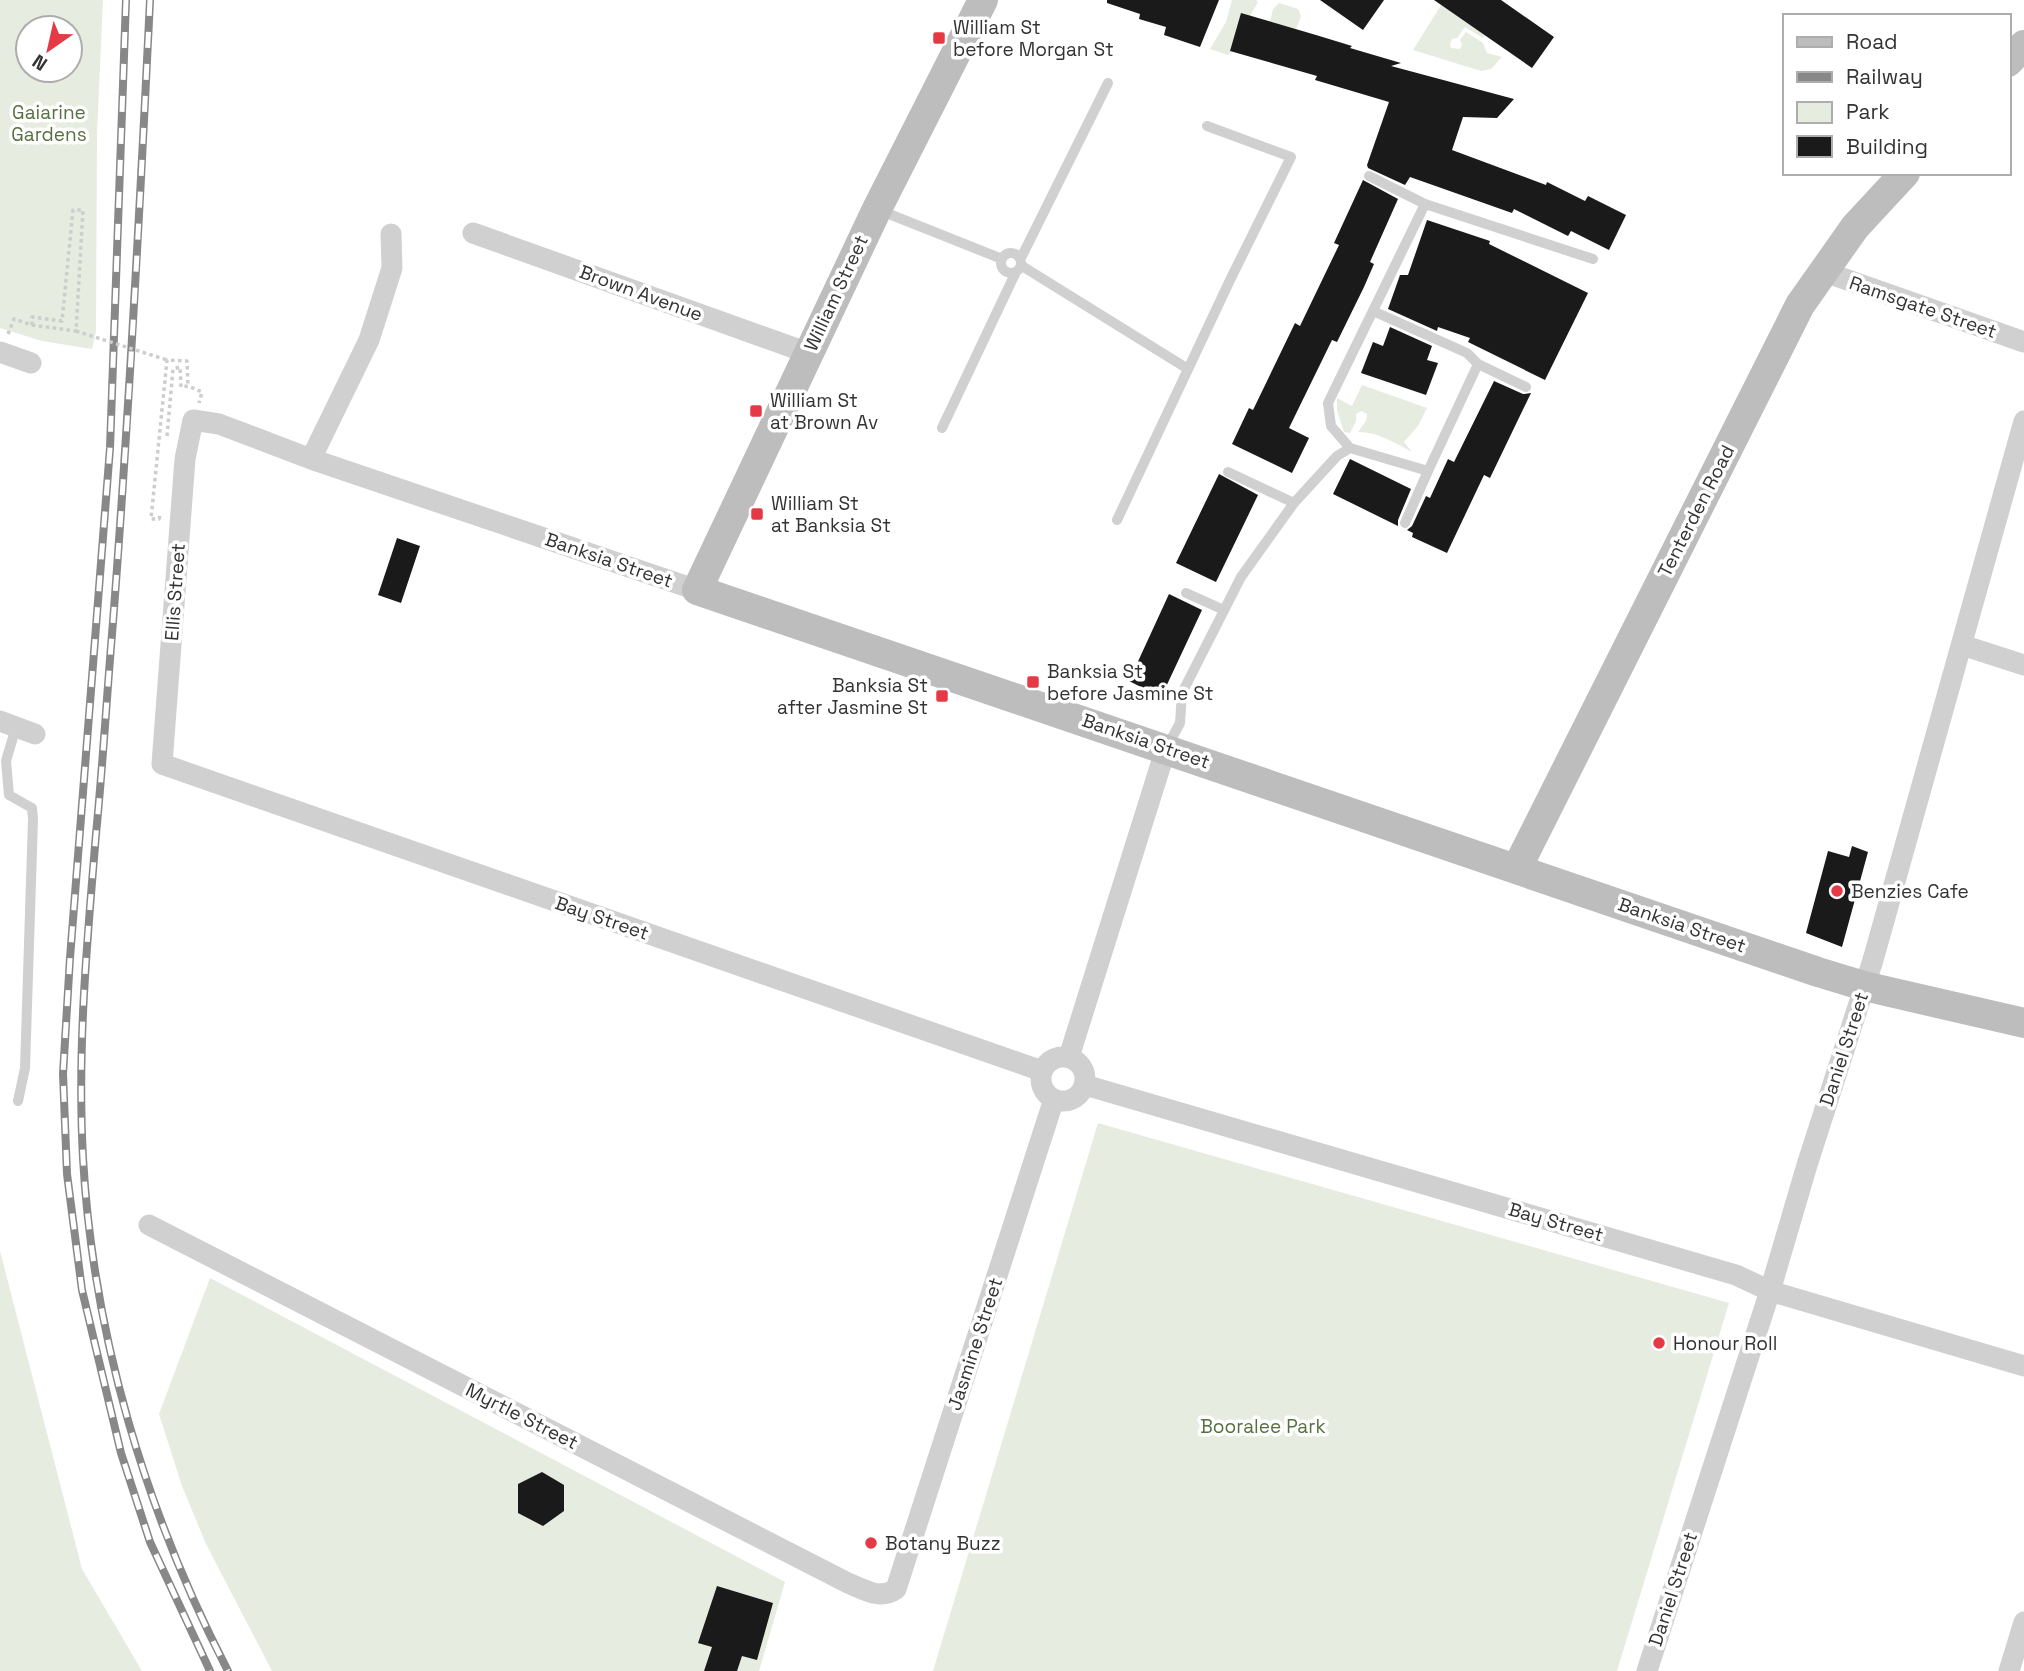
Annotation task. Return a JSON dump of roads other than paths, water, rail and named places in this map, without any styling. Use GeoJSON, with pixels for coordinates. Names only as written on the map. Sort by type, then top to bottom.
{"type":"FeatureCollection","features":[{"type":"Feature","properties":{"kind":"street","name":"William Street"},"geometry":{"type":"LineString","coordinates":[[697,590],[877,209],[983,0]]}},
{"type":"Feature","properties":{"kind":"street"},"geometry":{"type":"LineString","coordinates":[[2010,60],[2024,45]]}},
{"type":"Feature","properties":{"kind":"street","name":"Tenterden Road"},"geometry":{"type":"LineString","coordinates":[[1517,868],[1800,305],[1855,227],[1903,175]]}},
{"type":"Feature","properties":{"kind":"street","name":"Brown Avenue"},"geometry":{"type":"LineString","coordinates":[[473,233],[808,353]]}},
{"type":"Feature","properties":{"kind":"street"},"geometry":{"type":"LineString","coordinates":[[311,458],[369,340],[392,268],[391,234]]}},
{"type":"Feature","properties":{"kind":"street","name":"Ramsgate Street"},"geometry":{"type":"LineString","coordinates":[[1822,271],[2024,342]]}},
{"type":"Feature","properties":{"kind":"street"},"geometry":{"type":"LineString","coordinates":[[1,352],[31,363]]}},
{"type":"Feature","properties":{"kind":"street","name":"Banksia Street"},"geometry":{"type":"LineString","coordinates":[[192,420],[219,424],[697,590],[1864,986],[2024,1023]]}},
{"type":"Feature","properties":{"kind":"street","name":"Ellis Street"},"geometry":{"type":"LineString","coordinates":[[162,764],[185,458],[192,420]]}},
{"type":"Feature","properties":{"kind":"street","name":"Daniel Street"},"geometry":{"type":"LineString","coordinates":[[1647,1671],[1770,1292],[1864,986],[2024,421]]}},
{"type":"Feature","properties":{"kind":"street"},"geometry":{"type":"LineString","coordinates":[[1962,645],[2024,665]]}},
{"type":"Feature","properties":{"kind":"street"},"geometry":{"type":"LineString","coordinates":[[1069,1057],[1166,748]]}},
{"type":"Feature","properties":{"kind":"street","name":"Bay Street"},"geometry":{"type":"LineString","coordinates":[[162,764],[1042,1071]]}},
{"type":"Feature","properties":{"kind":"street"},"geometry":{"type":"LineString","coordinates":[[1069,1057],[1083,1068],[1085,1085],[1079,1094],[1070,1100],[1054,1099],[1043,1087],[1042,1071],[1053,1059],[1069,1057]]}},
{"type":"Feature","properties":{"kind":"street","name":"Bay Street"},"geometry":{"type":"LineString","coordinates":[[1085,1085],[1736,1275],[1770,1292],[2024,1366]]}},
{"type":"Feature","properties":{"kind":"street","name":"Jasmine Street"},"geometry":{"type":"LineString","coordinates":[[897,1589],[1054,1099]]}},
{"type":"Feature","properties":{"kind":"street","name":"Myrtle Street"},"geometry":{"type":"LineString","coordinates":[[149,1225],[848,1583],[879,1595],[889,1594],[897,1589]]}},
{"type":"Feature","properties":{"kind":"street"},"geometry":{"type":"LineString","coordinates":[[2009,1671],[2024,1622]]}},
{"type":"Feature","properties":{"kind":"lane"},"geometry":{"type":"LineString","coordinates":[[942,428],[1108,83]]}},
{"type":"Feature","properties":{"kind":"lane"},"geometry":{"type":"LineString","coordinates":[[1117,520],[1291,157],[1207,126]]}},
{"type":"Feature","properties":{"kind":"lane"},"geometry":{"type":"LineString","coordinates":[[1369,176],[1425,204],[1593,259]]}},
{"type":"Feature","properties":{"kind":"lane"},"geometry":{"type":"LineString","coordinates":[[1425,204],[1328,403],[1331,426],[1350,448],[1428,471]]}},
{"type":"Feature","properties":{"kind":"lane"},"geometry":{"type":"LineString","coordinates":[[877,209],[1002,259]]}},
{"type":"Feature","properties":{"kind":"lane"},"geometry":{"type":"LineString","coordinates":[[1019,266],[1007,273],[1001,268],[1005,254],[1014,253],[1019,266],[1188,369]]}},
{"type":"Feature","properties":{"kind":"lane"},"geometry":{"type":"LineString","coordinates":[[1373,311],[1467,353],[1478,364],[1526,387]]}},
{"type":"Feature","properties":{"kind":"lane"},"geometry":{"type":"LineString","coordinates":[[1405,523],[1478,364]]}},
{"type":"Feature","properties":{"kind":"lane"},"geometry":{"type":"LineString","coordinates":[[1166,748],[1180,723],[1182,693],[1241,577],[1294,503],[1337,456],[1350,448]]}},
{"type":"Feature","properties":{"kind":"lane"},"geometry":{"type":"LineString","coordinates":[[1228,472],[1294,503]]}},
{"type":"Feature","properties":{"kind":"lane"},"geometry":{"type":"LineString","coordinates":[[1186,593],[1224,610]]}},
{"type":"Feature","properties":{"kind":"lane"},"geometry":{"type":"LineString","coordinates":[[17,727],[6,761],[9,795],[32,808],[33,819],[25,1068],[18,1101]]}},
{"type":"Feature","properties":{"kind":"railway"},"geometry":{"type":"LineString","coordinates":[[126,0],[110,448],[63,1074],[67,1174],[82,1290],[121,1453],[150,1542],[210,1671]]}},
{"type":"Feature","properties":{"kind":"railway"},"geometry":{"type":"LineString","coordinates":[[150,0],[124,466],[89,915],[81,1117],[89,1225],[98,1291],[128,1422],[172,1549],[228,1671]]}},
{"type":"Feature","properties":{"kind":"place","name":"William St before Morgan St"},"geometry":{"type":"Point","coordinates":[939,38]}},
{"type":"Feature","properties":{"kind":"place","name":"William St at Brown Av"},"geometry":{"type":"Point","coordinates":[756,411]}},
{"type":"Feature","properties":{"kind":"place","name":"William St at Banksia St"},"geometry":{"type":"Point","coordinates":[757,514]}},
{"type":"Feature","properties":{"kind":"place","name":"Banksia St before Jasmine St"},"geometry":{"type":"Point","coordinates":[1033,682]}},
{"type":"Feature","properties":{"kind":"place","name":"Banksia St after Jasmine St"},"geometry":{"type":"Point","coordinates":[942,696]}},
{"type":"Feature","properties":{"kind":"place","name":"Benzies Cafe"},"geometry":{"type":"Point","coordinates":[1837,891]}},
{"type":"Feature","properties":{"kind":"place","name":"Honour Roll"},"geometry":{"type":"Point","coordinates":[1659,1343]}},
{"type":"Feature","properties":{"kind":"place","name":"Botany Buzz"},"geometry":{"type":"Point","coordinates":[871,1543]}},
{"type":"Feature","properties":{"kind":"park label","name":"Gaiarine Gardens"},"geometry":{"type":"Point","coordinates":[49,123]}},
{"type":"Feature","properties":{"kind":"park label","name":"Booralee Park"},"geometry":{"type":"Point","coordinates":[1263,1426]}}]}
